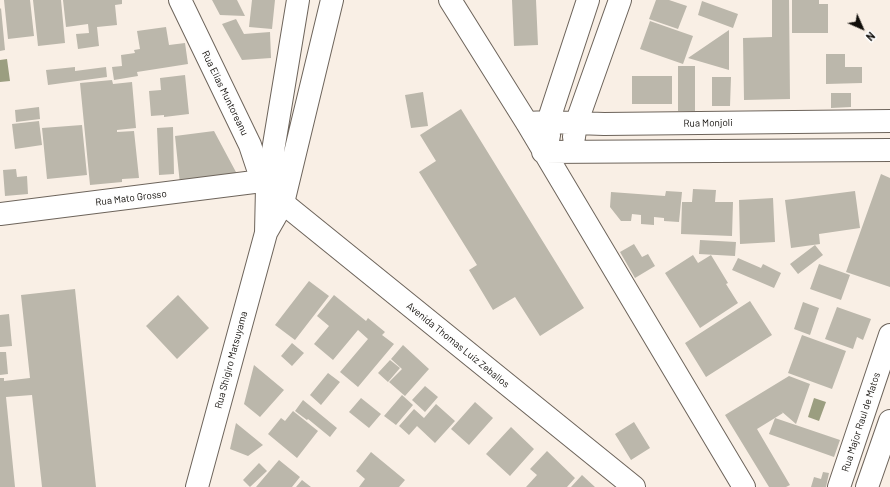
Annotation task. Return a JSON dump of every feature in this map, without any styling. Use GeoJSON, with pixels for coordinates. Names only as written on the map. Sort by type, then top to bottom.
{"type":"FeatureCollection","features":[{"type":"Feature","properties":{"kind":"street","name":"Rua Elias Muntoreanu"},"geometry":{"type":"LineString","coordinates":[[180,0],[250,145],[264,184]]}},
{"type":"Feature","properties":{"kind":"street"},"geometry":{"type":"LineString","coordinates":[[264,184],[298,0]]}},
{"type":"Feature","properties":{"kind":"street"},"geometry":{"type":"LineString","coordinates":[[283,203],[332,0]]}},
{"type":"Feature","properties":{"kind":"street"},"geometry":{"type":"LineString","coordinates":[[450,0],[527,123],[547,152],[744,487]]}},
{"type":"Feature","properties":{"kind":"street"},"geometry":{"type":"LineString","coordinates":[[547,152],[548,122],[588,0]]}},
{"type":"Feature","properties":{"kind":"street"},"geometry":{"type":"LineString","coordinates":[[573,152],[576,124],[620,0]]}},
{"type":"Feature","properties":{"kind":"street"},"geometry":{"type":"LineString","coordinates":[[572,48],[600,56]]}},
{"type":"Feature","properties":{"kind":"street","name":"Rua Monjoli"},"geometry":{"type":"LineString","coordinates":[[527,123],[890,122]]}},
{"type":"Feature","properties":{"kind":"street"},"geometry":{"type":"LineString","coordinates":[[762,151],[764,123]]}},
{"type":"Feature","properties":{"kind":"street"},"geometry":{"type":"LineString","coordinates":[[547,152],[890,150]]}},
{"type":"Feature","properties":{"kind":"street","name":"Avenida Thomas Luiz Zeballos"},"geometry":{"type":"LineString","coordinates":[[264,184],[283,203],[634,487]]}},
{"type":"Feature","properties":{"kind":"street","name":"Rua Mato Grosso"},"geometry":{"type":"LineString","coordinates":[[0,214],[264,184]]}},
{"type":"Feature","properties":{"kind":"street","name":"Rua Shigiro Matsuyama"},"geometry":{"type":"LineString","coordinates":[[264,184],[266,233]]}},
{"type":"Feature","properties":{"kind":"street","name":"Rua Shigiro Matsuyama"},"geometry":{"type":"LineString","coordinates":[[197,487],[266,233],[283,203]]}},
{"type":"Feature","properties":{"kind":"street","name":"Rua Major Raul de Matos"},"geometry":{"type":"LineString","coordinates":[[842,480],[886,363],[890,335]]}},
{"type":"Feature","properties":{"kind":"street"},"geometry":{"type":"LineString","coordinates":[[842,480],[868,484],[890,420]]}},
{"type":"Feature","properties":{"kind":"shaded area"},"geometry":{"type":"Polygon","coordinates":[[[7,59],[10,81],[0,82],[0,60],[7,59]]]}},
{"type":"Feature","properties":{"kind":"shaded area"},"geometry":{"type":"Polygon","coordinates":[[[814,398],[826,402],[819,421],[808,417],[814,398]]]}},
{"type":"Feature","properties":{"kind":"building"},"geometry":{"type":"Polygon","coordinates":[[[4,0],[30,0],[34,36],[8,39],[4,0]]]}},
{"type":"Feature","properties":{"kind":"building"},"geometry":{"type":"Polygon","coordinates":[[[33,0],[61,0],[65,43],[38,46],[33,0]]]}},
{"type":"Feature","properties":{"kind":"building"},"geometry":{"type":"Polygon","coordinates":[[[63,0],[122,0],[122,4],[115,5],[117,25],[97,27],[99,46],[78,49],[76,34],[89,33],[88,24],[66,27],[63,0]]]}},
{"type":"Feature","properties":{"kind":"building"},"geometry":{"type":"Polygon","coordinates":[[[212,0],[237,0],[245,16],[220,15],[212,0]]]}},
{"type":"Feature","properties":{"kind":"building"},"geometry":{"type":"Polygon","coordinates":[[[252,0],[275,0],[272,29],[249,27],[252,0]]]}},
{"type":"Feature","properties":{"kind":"building"},"geometry":{"type":"Polygon","coordinates":[[[512,0],[536,0],[538,45],[514,46],[512,0]]]}},
{"type":"Feature","properties":{"kind":"building"},"geometry":{"type":"Polygon","coordinates":[[[656,0],[669,0],[687,6],[678,29],[649,19],[656,0]]]}},
{"type":"Feature","properties":{"kind":"building"},"geometry":{"type":"Polygon","coordinates":[[[772,0],[789,0],[790,99],[744,100],[743,38],[772,37],[772,0]]]}},
{"type":"Feature","properties":{"kind":"building"},"geometry":{"type":"Polygon","coordinates":[[[792,0],[819,0],[819,4],[828,4],[828,33],[792,33],[792,0]]]}},
{"type":"Feature","properties":{"kind":"building"},"geometry":{"type":"Polygon","coordinates":[[[702,1],[738,14],[733,28],[698,15],[702,1]]]}},
{"type":"Feature","properties":{"kind":"building"},"geometry":{"type":"Polygon","coordinates":[[[1,8],[5,50],[0,51],[0,9],[1,8]]]}},
{"type":"Feature","properties":{"kind":"building"},"geometry":{"type":"Polygon","coordinates":[[[236,19],[244,34],[270,32],[271,58],[242,60],[222,24],[236,19]]]}},
{"type":"Feature","properties":{"kind":"building"},"geometry":{"type":"Polygon","coordinates":[[[650,21],[693,36],[683,64],[640,49],[650,21]]]}},
{"type":"Feature","properties":{"kind":"building"},"geometry":{"type":"Polygon","coordinates":[[[166,27],[169,45],[185,43],[188,64],[137,72],[138,76],[114,80],[112,67],[122,66],[121,55],[135,53],[134,50],[140,49],[137,31],[166,27]]]}},
{"type":"Feature","properties":{"kind":"building"},"geometry":{"type":"Polygon","coordinates":[[[729,30],[729,70],[688,58],[729,30]]]}},
{"type":"Feature","properties":{"kind":"building"},"geometry":{"type":"Polygon","coordinates":[[[826,54],[845,54],[845,67],[862,67],[862,83],[826,84],[826,54]]]}},
{"type":"Feature","properties":{"kind":"building"},"geometry":{"type":"Polygon","coordinates":[[[678,66],[695,66],[695,111],[678,111],[678,66]]]}},
{"type":"Feature","properties":{"kind":"building"},"geometry":{"type":"Polygon","coordinates":[[[75,67],[75,71],[106,67],[107,77],[48,85],[46,70],[75,67]]]}},
{"type":"Feature","properties":{"kind":"building"},"geometry":{"type":"Polygon","coordinates":[[[185,75],[189,114],[164,117],[164,115],[151,116],[149,91],[161,90],[160,78],[185,75]]]}},
{"type":"Feature","properties":{"kind":"building"},"geometry":{"type":"Polygon","coordinates":[[[632,76],[672,76],[672,104],[632,104],[632,76]]]}},
{"type":"Feature","properties":{"kind":"building"},"geometry":{"type":"Polygon","coordinates":[[[712,77],[731,77],[730,106],[712,106],[712,77]]]}},
{"type":"Feature","properties":{"kind":"building"},"geometry":{"type":"Polygon","coordinates":[[[112,80],[113,84],[132,82],[136,128],[117,130],[117,132],[134,131],[139,178],[122,179],[122,182],[90,185],[80,83],[112,80]]]}},
{"type":"Feature","properties":{"kind":"building"},"geometry":{"type":"Polygon","coordinates":[[[423,92],[428,126],[411,128],[405,95],[423,92]]]}},
{"type":"Feature","properties":{"kind":"building"},"geometry":{"type":"Polygon","coordinates":[[[831,93],[851,93],[851,107],[831,108],[831,93]]]}},
{"type":"Feature","properties":{"kind":"building"},"geometry":{"type":"Polygon","coordinates":[[[39,107],[40,119],[16,122],[15,110],[39,107]]]}},
{"type":"Feature","properties":{"kind":"building"},"geometry":{"type":"Polygon","coordinates":[[[461,109],[584,308],[540,336],[515,297],[493,310],[469,270],[477,265],[419,172],[436,161],[420,135],[461,109]]]}},
{"type":"Feature","properties":{"kind":"building"},"geometry":{"type":"Polygon","coordinates":[[[39,121],[42,145],[15,149],[12,124],[39,121]]]}},
{"type":"Feature","properties":{"kind":"building"},"geometry":{"type":"Polygon","coordinates":[[[82,125],[87,175],[47,179],[42,128],[82,125]]]}},
{"type":"Feature","properties":{"kind":"building"},"geometry":{"type":"Polygon","coordinates":[[[173,127],[174,174],[159,175],[157,128],[173,127]]]}},
{"type":"Feature","properties":{"kind":"building"},"geometry":{"type":"Polygon","coordinates":[[[214,131],[237,174],[180,184],[175,136],[214,131]]]}},
{"type":"Feature","properties":{"kind":"building"},"geometry":{"type":"Polygon","coordinates":[[[16,169],[17,177],[27,176],[28,194],[5,196],[3,170],[16,169]]]}},
{"type":"Feature","properties":{"kind":"building"},"geometry":{"type":"Polygon","coordinates":[[[881,174],[890,178],[890,287],[846,272],[881,174]]]}},
{"type":"Feature","properties":{"kind":"building"},"geometry":{"type":"Polygon","coordinates":[[[693,189],[716,190],[715,202],[733,202],[732,236],[681,234],[682,202],[692,202],[693,189]]]}},
{"type":"Feature","properties":{"kind":"building"},"geometry":{"type":"Polygon","coordinates":[[[666,191],[682,192],[679,222],[664,221],[664,218],[654,217],[654,225],[641,224],[641,215],[632,214],[631,221],[621,221],[610,207],[611,192],[665,196],[666,191]]]}},
{"type":"Feature","properties":{"kind":"building"},"geometry":{"type":"Polygon","coordinates":[[[855,191],[860,228],[819,234],[820,244],[791,248],[785,200],[855,191]]]}},
{"type":"Feature","properties":{"kind":"building"},"geometry":{"type":"Polygon","coordinates":[[[773,198],[775,242],[740,244],[739,200],[773,198]]]}},
{"type":"Feature","properties":{"kind":"building"},"geometry":{"type":"Polygon","coordinates":[[[700,240],[736,242],[735,256],[699,254],[700,240]]]}},
{"type":"Feature","properties":{"kind":"building"},"geometry":{"type":"Polygon","coordinates":[[[634,244],[642,257],[648,254],[655,266],[635,278],[620,252],[634,244]]]}},
{"type":"Feature","properties":{"kind":"building"},"geometry":{"type":"Polygon","coordinates":[[[815,245],[823,255],[798,274],[790,264],[815,245]]]}},
{"type":"Feature","properties":{"kind":"building"},"geometry":{"type":"Polygon","coordinates":[[[693,255],[698,263],[711,255],[738,303],[700,328],[665,273],[693,255]]]}},
{"type":"Feature","properties":{"kind":"building"},"geometry":{"type":"Polygon","coordinates":[[[738,258],[761,268],[763,264],[781,273],[774,288],[732,270],[738,258]]]}},
{"type":"Feature","properties":{"kind":"building"},"geometry":{"type":"Polygon","coordinates":[[[819,264],[850,275],[841,300],[810,289],[819,264]]]}},
{"type":"Feature","properties":{"kind":"building"},"geometry":{"type":"Polygon","coordinates":[[[309,281],[329,296],[295,340],[275,325],[309,281]]]}},
{"type":"Feature","properties":{"kind":"building"},"geometry":{"type":"Polygon","coordinates":[[[75,289],[96,487],[42,487],[32,395],[6,397],[15,487],[0,487],[0,378],[4,378],[4,381],[30,378],[21,295],[75,289]]]}},
{"type":"Feature","properties":{"kind":"building"},"geometry":{"type":"Polygon","coordinates":[[[178,295],[209,328],[177,359],[146,326],[178,295]]]}},
{"type":"Feature","properties":{"kind":"building"},"geometry":{"type":"Polygon","coordinates":[[[334,295],[366,321],[368,318],[385,332],[382,335],[394,344],[358,387],[340,372],[368,339],[358,330],[333,360],[314,344],[329,326],[317,316],[334,295]]]}},
{"type":"Feature","properties":{"kind":"building"},"geometry":{"type":"Polygon","coordinates":[[[750,301],[772,335],[706,377],[685,343],[750,301]]]}},
{"type":"Feature","properties":{"kind":"building"},"geometry":{"type":"Polygon","coordinates":[[[803,302],[819,308],[810,335],[794,329],[803,302]]]}},
{"type":"Feature","properties":{"kind":"building"},"geometry":{"type":"Polygon","coordinates":[[[837,307],[871,319],[863,340],[857,337],[853,349],[825,339],[837,307]]]}},
{"type":"Feature","properties":{"kind":"building"},"geometry":{"type":"Polygon","coordinates":[[[9,314],[12,346],[0,347],[0,315],[9,314]]]}},
{"type":"Feature","properties":{"kind":"building"},"geometry":{"type":"Polygon","coordinates":[[[802,335],[846,351],[832,389],[788,373],[802,335]]]}},
{"type":"Feature","properties":{"kind":"building"},"geometry":{"type":"Polygon","coordinates":[[[292,343],[304,353],[292,366],[281,356],[292,343]]]}},
{"type":"Feature","properties":{"kind":"building"},"geometry":{"type":"Polygon","coordinates":[[[403,345],[429,369],[405,396],[389,382],[402,369],[391,359],[403,345]]]}},
{"type":"Feature","properties":{"kind":"building"},"geometry":{"type":"Polygon","coordinates":[[[0,352],[6,352],[8,374],[0,375],[0,352]]]}},
{"type":"Feature","properties":{"kind":"building"},"geometry":{"type":"Polygon","coordinates":[[[390,360],[400,368],[388,382],[378,373],[390,360]]]}},
{"type":"Feature","properties":{"kind":"building"},"geometry":{"type":"Polygon","coordinates":[[[254,365],[284,390],[260,417],[244,404],[254,365]]]}},
{"type":"Feature","properties":{"kind":"building"},"geometry":{"type":"Polygon","coordinates":[[[328,373],[340,382],[321,405],[310,395],[328,373]]]}},
{"type":"Feature","properties":{"kind":"building"},"geometry":{"type":"Polygon","coordinates":[[[789,376],[810,384],[796,424],[781,411],[783,413],[757,429],[790,485],[786,487],[769,487],[725,415],[789,376]]]}},
{"type":"Feature","properties":{"kind":"building"},"geometry":{"type":"Polygon","coordinates":[[[425,386],[438,397],[425,412],[412,400],[425,386]]]}},
{"type":"Feature","properties":{"kind":"building"},"geometry":{"type":"Polygon","coordinates":[[[402,395],[413,405],[396,425],[384,416],[402,395]]]}},
{"type":"Feature","properties":{"kind":"building"},"geometry":{"type":"Polygon","coordinates":[[[361,398],[381,414],[369,428],[349,412],[361,398]]]}},
{"type":"Feature","properties":{"kind":"building"},"geometry":{"type":"Polygon","coordinates":[[[303,400],[337,428],[330,437],[308,419],[307,420],[295,411],[303,400]]]}},
{"type":"Feature","properties":{"kind":"building"},"geometry":{"type":"Polygon","coordinates":[[[475,402],[493,418],[469,445],[451,429],[475,402]]]}},
{"type":"Feature","properties":{"kind":"building"},"geometry":{"type":"Polygon","coordinates":[[[436,404],[455,421],[435,443],[417,426],[409,435],[399,426],[414,409],[424,418],[436,404]]]}},
{"type":"Feature","properties":{"kind":"building"},"geometry":{"type":"Polygon","coordinates":[[[293,411],[318,431],[297,458],[268,434],[281,418],[285,421],[293,411]]]}},
{"type":"Feature","properties":{"kind":"building"},"geometry":{"type":"Polygon","coordinates":[[[775,418],[840,440],[834,457],[769,434],[775,418]]]}},
{"type":"Feature","properties":{"kind":"building"},"geometry":{"type":"Polygon","coordinates":[[[634,422],[650,448],[631,460],[615,434],[634,422]]]}},
{"type":"Feature","properties":{"kind":"building"},"geometry":{"type":"Polygon","coordinates":[[[236,423],[263,445],[248,456],[230,449],[236,423]]]}},
{"type":"Feature","properties":{"kind":"building"},"geometry":{"type":"Polygon","coordinates":[[[511,427],[534,449],[510,476],[486,454],[511,427]]]}},
{"type":"Feature","properties":{"kind":"building"},"geometry":{"type":"Polygon","coordinates":[[[547,451],[575,478],[567,487],[526,487],[537,475],[530,469],[547,451]]]}},
{"type":"Feature","properties":{"kind":"building"},"geometry":{"type":"Polygon","coordinates":[[[371,452],[405,480],[399,487],[359,487],[365,479],[356,471],[371,452]]]}},
{"type":"Feature","properties":{"kind":"building"},"geometry":{"type":"Polygon","coordinates":[[[279,460],[300,477],[292,487],[256,487],[279,460]]]}},
{"type":"Feature","properties":{"kind":"building"},"geometry":{"type":"Polygon","coordinates":[[[259,463],[267,471],[250,487],[243,480],[259,463]]]}},
{"type":"Feature","properties":{"kind":"building"},"geometry":{"type":"Polygon","coordinates":[[[823,472],[829,473],[826,487],[811,487],[814,477],[821,479],[823,472]]]}},
{"type":"Feature","properties":{"kind":"building"},"geometry":{"type":"Polygon","coordinates":[[[582,475],[595,487],[571,487],[582,475]]]}},
{"type":"Feature","properties":{"kind":"building"},"geometry":{"type":"Polygon","coordinates":[[[302,480],[311,487],[296,487],[302,480]]]}}]}
